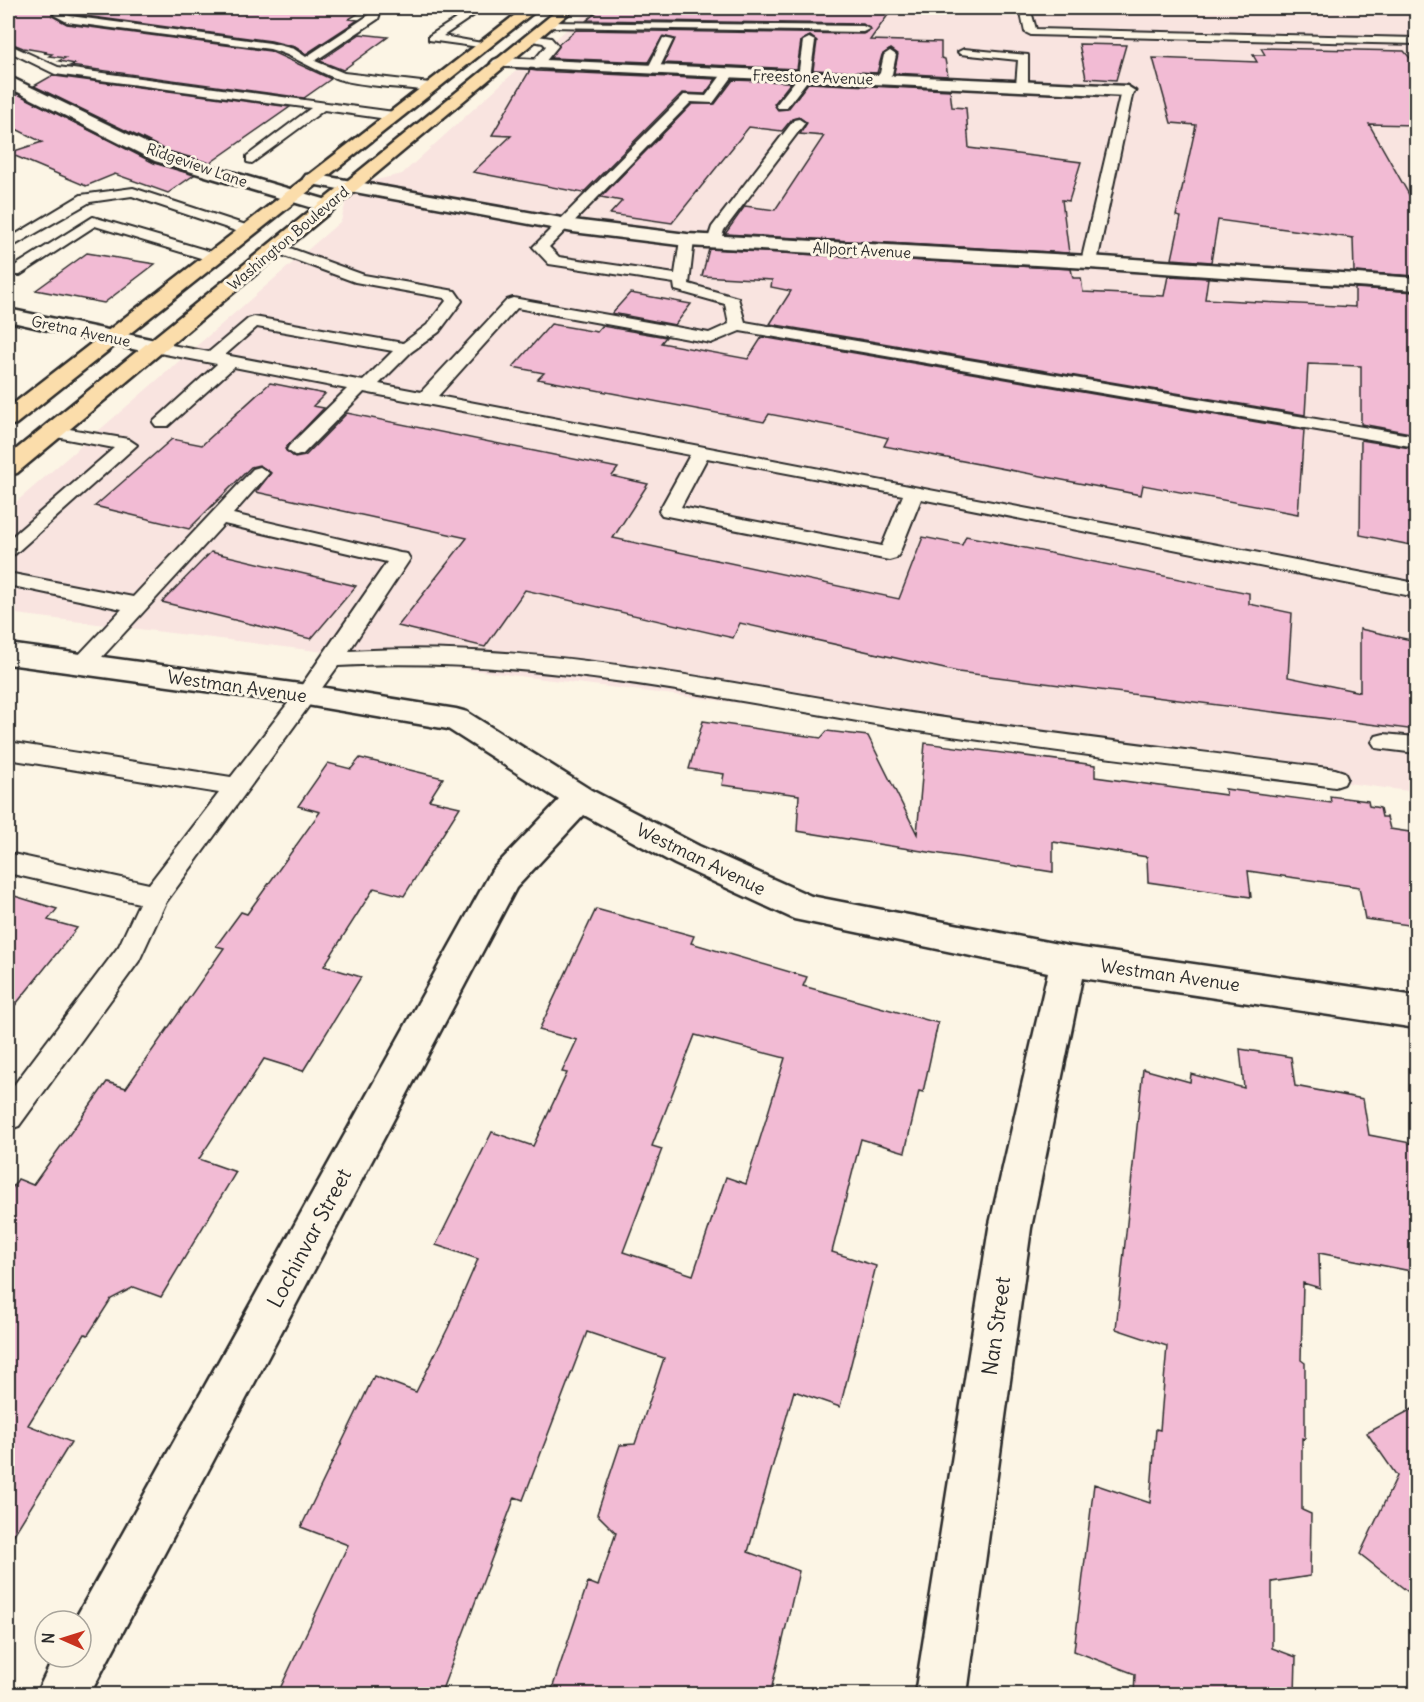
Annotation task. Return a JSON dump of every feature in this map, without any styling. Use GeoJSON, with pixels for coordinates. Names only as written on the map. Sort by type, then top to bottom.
{"type":"FeatureCollection","features":[{"type":"Feature","properties":{"kind":"main road","name":"Washington Boulevard"},"geometry":{"type":"LineString","coordinates":[[8,419],[532,8]]}},
{"type":"Feature","properties":{"kind":"main road","name":"Washington Boulevard"},"geometry":{"type":"LineString","coordinates":[[8,468],[568,8]]}},
{"type":"Feature","properties":{"kind":"street","name":"Freestone Avenue"},"geometry":{"type":"LineString","coordinates":[[499,63],[1127,91]]}},
{"type":"Feature","properties":{"kind":"street","name":"Ridgeview Lane"},"geometry":{"type":"LineString","coordinates":[[8,81],[161,157],[327,206]]}},
{"type":"Feature","properties":{"kind":"street","name":"Allport Avenue"},"geometry":{"type":"LineString","coordinates":[[312,179],[565,224],[687,240],[1089,262],[1416,284]]}},
{"type":"Feature","properties":{"kind":"street","name":"Gretna Avenue"},"geometry":{"type":"LineString","coordinates":[[8,315],[155,347]]}},
{"type":"Feature","properties":{"kind":"street","name":"Westman Avenue"},"geometry":{"type":"LineString","coordinates":[[8,654],[307,695],[456,720],[580,798],[687,855],[806,909],[1068,960],[1416,1012]]}},
{"type":"Feature","properties":{"kind":"street","name":"Lochinvar Street"},"geometry":{"type":"LineString","coordinates":[[62,1695],[504,879],[580,798]]}},
{"type":"Feature","properties":{"kind":"street","name":"Nan Street"},"geometry":{"type":"LineString","coordinates":[[941,1695],[1010,1228],[1068,960]]}},
{"type":"Feature","properties":{"kind":"lane"},"geometry":{"type":"LineString","coordinates":[[63,8],[60,15],[67,20],[280,48],[306,62],[342,76],[430,87]]}},
{"type":"Feature","properties":{"kind":"lane"},"geometry":{"type":"LineString","coordinates":[[306,62],[369,20],[378,9],[374,8]]}},
{"type":"Feature","properties":{"kind":"lane"},"geometry":{"type":"LineString","coordinates":[[1025,8],[1031,32],[1416,41]]}},
{"type":"Feature","properties":{"kind":"lane"},"geometry":{"type":"LineString","coordinates":[[473,11],[433,38],[483,46]]}},
{"type":"Feature","properties":{"kind":"lane"},"geometry":{"type":"LineString","coordinates":[[694,26],[707,14]]}},
{"type":"Feature","properties":{"kind":"lane"},"geometry":{"type":"LineString","coordinates":[[547,25],[863,29]]}},
{"type":"Feature","properties":{"kind":"lane"},"geometry":{"type":"LineString","coordinates":[[531,38],[547,40],[552,46],[536,65]]}},
{"type":"Feature","properties":{"kind":"lane"},"geometry":{"type":"LineString","coordinates":[[653,70],[667,40]]}},
{"type":"Feature","properties":{"kind":"lane"},"geometry":{"type":"LineString","coordinates":[[782,105],[804,76],[809,40]]}},
{"type":"Feature","properties":{"kind":"lane"},"geometry":{"type":"LineString","coordinates":[[8,47],[55,70],[394,116]]}},
{"type":"Feature","properties":{"kind":"lane"},"geometry":{"type":"LineString","coordinates":[[964,52],[1024,57],[1022,86]]}},
{"type":"Feature","properties":{"kind":"lane"},"geometry":{"type":"LineString","coordinates":[[880,80],[886,74],[890,55]]}},
{"type":"Feature","properties":{"kind":"lane"},"geometry":{"type":"LineString","coordinates":[[682,280],[554,261],[541,247],[688,98],[709,100],[729,73]]}},
{"type":"Feature","properties":{"kind":"lane"},"geometry":{"type":"LineString","coordinates":[[1089,262],[1127,91]]}},
{"type":"Feature","properties":{"kind":"lane"},"geometry":{"type":"LineString","coordinates":[[252,159],[322,106]]}},
{"type":"Feature","properties":{"kind":"lane"},"geometry":{"type":"LineString","coordinates":[[714,242],[717,230],[799,123]]}},
{"type":"Feature","properties":{"kind":"lane"},"geometry":{"type":"LineString","coordinates":[[8,245],[86,198],[133,192],[248,230]]}},
{"type":"Feature","properties":{"kind":"lane"},"geometry":{"type":"LineString","coordinates":[[8,270],[15,272],[93,221],[214,257]]}},
{"type":"Feature","properties":{"kind":"lane"},"geometry":{"type":"LineString","coordinates":[[687,240],[681,287],[732,302],[738,327]]}},
{"type":"Feature","properties":{"kind":"lane"},"geometry":{"type":"LineString","coordinates":[[276,248],[362,279],[449,294],[454,301],[421,341],[405,348],[296,450]]}},
{"type":"Feature","properties":{"kind":"lane"},"geometry":{"type":"LineString","coordinates":[[426,398],[513,303],[711,338],[738,327],[1416,442]]}},
{"type":"Feature","properties":{"kind":"lane"},"geometry":{"type":"LineString","coordinates":[[162,422],[254,322],[405,348]]}},
{"type":"Feature","properties":{"kind":"lane"},"geometry":{"type":"LineString","coordinates":[[155,347],[914,491],[1416,590]]}},
{"type":"Feature","properties":{"kind":"lane"},"geometry":{"type":"LineString","coordinates":[[8,550],[128,445],[52,431]]}},
{"type":"Feature","properties":{"kind":"lane"},"geometry":{"type":"LineString","coordinates":[[701,451],[669,511],[890,554],[914,491]]}},
{"type":"Feature","properties":{"kind":"lane"},"geometry":{"type":"LineString","coordinates":[[83,664],[260,473]]}},
{"type":"Feature","properties":{"kind":"lane"},"geometry":{"type":"LineString","coordinates":[[8,1116],[129,953],[155,896],[307,695],[400,559],[220,517]]}},
{"type":"Feature","properties":{"kind":"lane"},"geometry":{"type":"LineString","coordinates":[[8,579],[138,605]]}},
{"type":"Feature","properties":{"kind":"lane"},"geometry":{"type":"LineString","coordinates":[[332,659],[403,655],[612,673],[902,720],[1335,778]]}},
{"type":"Feature","properties":{"kind":"lane"},"geometry":{"type":"LineString","coordinates":[[1384,742],[1416,745]]}},
{"type":"Feature","properties":{"kind":"lane"},"geometry":{"type":"LineString","coordinates":[[8,750],[237,787]]}},
{"type":"Feature","properties":{"kind":"lane"},"geometry":{"type":"LineString","coordinates":[[8,863],[155,896]]}},
{"type":"Feature","properties":{"kind":"shaded area"},"geometry":{"type":"Polygon","coordinates":[[[593,8],[1416,8],[1416,792],[707,699],[8,613],[8,509],[341,221],[350,186],[402,174],[510,76],[593,8]]]}},
{"type":"Feature","properties":{"kind":"building"},"geometry":{"type":"Polygon","coordinates":[[[8,8],[56,8],[52,16],[67,24],[270,51],[331,79],[304,98],[70,66],[75,64],[59,61],[65,58],[49,56],[52,54],[23,48],[8,42],[8,8]]]}},
{"type":"Feature","properties":{"kind":"building"},"geometry":{"type":"Polygon","coordinates":[[[70,8],[367,8],[349,19],[358,20],[306,54],[295,47],[271,41],[71,14],[70,8]]]}},
{"type":"Feature","properties":{"kind":"building"},"geometry":{"type":"Polygon","coordinates":[[[602,8],[893,8],[870,40],[941,42],[941,58],[945,59],[948,76],[894,73],[898,54],[891,49],[882,55],[877,73],[813,70],[817,41],[810,36],[801,41],[797,69],[664,63],[675,39],[663,36],[648,62],[551,58],[559,44],[576,30],[863,34],[871,30],[863,24],[587,20],[602,8]]]}},
{"type":"Feature","properties":{"kind":"building"},"geometry":{"type":"Polygon","coordinates":[[[360,34],[388,37],[343,70],[320,61],[360,34]]]}},
{"type":"Feature","properties":{"kind":"building"},"geometry":{"type":"Polygon","coordinates":[[[1079,44],[1126,45],[1116,80],[1086,78],[1079,44]]]}},
{"type":"Feature","properties":{"kind":"building"},"geometry":{"type":"Polygon","coordinates":[[[1261,48],[1404,51],[1416,65],[1416,125],[1369,124],[1416,207],[1416,276],[1354,272],[1353,238],[1218,220],[1211,262],[1172,259],[1181,217],[1176,216],[1196,125],[1171,123],[1153,58],[1257,62],[1253,55],[1265,55],[1261,48]]]}},
{"type":"Feature","properties":{"kind":"building"},"geometry":{"type":"Polygon","coordinates":[[[530,70],[716,79],[705,94],[682,93],[583,193],[473,172],[511,136],[492,135],[530,70]]]}},
{"type":"Feature","properties":{"kind":"building"},"geometry":{"type":"Polygon","coordinates":[[[53,75],[290,107],[210,163],[168,151],[34,86],[53,75]]]}},
{"type":"Feature","properties":{"kind":"building"},"geometry":{"type":"Polygon","coordinates":[[[733,80],[791,82],[774,104],[778,110],[788,109],[808,83],[950,90],[952,107],[966,108],[969,148],[1081,162],[1069,201],[1062,200],[1069,253],[725,234],[745,206],[775,210],[824,136],[800,134],[807,123],[799,117],[792,119],[782,131],[749,127],[672,223],[610,214],[622,201],[601,197],[692,104],[715,104],[733,80]]]}},
{"type":"Feature","properties":{"kind":"building"},"geometry":{"type":"Polygon","coordinates":[[[18,94],[154,163],[194,175],[168,193],[115,174],[86,186],[8,153],[42,142],[8,125],[8,100],[18,94]]]}},
{"type":"Feature","properties":{"kind":"building"},"geometry":{"type":"Polygon","coordinates":[[[709,249],[1071,269],[1073,278],[1081,278],[1083,292],[1164,296],[1168,276],[1208,278],[1205,299],[1355,307],[1355,288],[1416,292],[1416,434],[1361,424],[1361,366],[1308,364],[1305,415],[770,324],[791,291],[771,287],[772,280],[702,276],[709,249]]]}},
{"type":"Feature","properties":{"kind":"building"},"geometry":{"type":"Polygon","coordinates":[[[87,253],[155,264],[104,303],[36,290],[87,253]]]}},
{"type":"Feature","properties":{"kind":"building"},"geometry":{"type":"Polygon","coordinates":[[[630,293],[691,304],[675,325],[612,313],[630,293]]]}},
{"type":"Feature","properties":{"kind":"building"},"geometry":{"type":"Polygon","coordinates":[[[551,324],[597,332],[602,326],[666,337],[661,343],[748,359],[762,337],[1304,430],[1298,514],[1143,485],[1141,495],[884,446],[888,438],[853,430],[769,414],[764,422],[538,379],[544,373],[513,367],[551,324]]]}},
{"type":"Feature","properties":{"kind":"building"},"geometry":{"type":"Polygon","coordinates":[[[270,383],[325,394],[313,406],[324,408],[285,449],[295,458],[305,456],[347,413],[618,468],[612,476],[648,484],[613,538],[899,599],[923,537],[962,545],[966,536],[1249,593],[1249,604],[1292,613],[1288,677],[1360,692],[1360,629],[1416,641],[1416,730],[958,672],[740,623],[733,638],[525,590],[485,647],[398,626],[467,538],[256,492],[271,473],[259,465],[251,467],[189,529],[95,506],[172,439],[202,445],[270,383]]]}},
{"type":"Feature","properties":{"kind":"building"},"geometry":{"type":"Polygon","coordinates":[[[1361,440],[1416,449],[1416,546],[1360,535],[1361,440]]]}},
{"type":"Feature","properties":{"kind":"building"},"geometry":{"type":"Polygon","coordinates":[[[211,552],[356,586],[311,639],[162,602],[211,552]]]}},
{"type":"Feature","properties":{"kind":"building"},"geometry":{"type":"Polygon","coordinates":[[[703,721],[821,738],[827,731],[868,736],[917,834],[925,743],[1095,765],[1095,777],[1226,795],[1225,789],[1331,803],[1330,796],[1368,801],[1369,806],[1380,808],[1382,817],[1387,817],[1390,829],[1416,833],[1416,926],[1365,919],[1359,887],[1248,871],[1251,897],[1148,882],[1147,857],[1053,842],[1053,872],[797,831],[799,795],[722,785],[724,774],[689,769],[703,721]]]}},
{"type":"Feature","properties":{"kind":"building"},"geometry":{"type":"Polygon","coordinates":[[[360,758],[443,778],[429,800],[460,807],[404,896],[374,888],[324,966],[361,977],[303,1071],[264,1059],[199,1159],[236,1172],[161,1297],[134,1287],[111,1299],[88,1335],[85,1334],[28,1425],[71,1442],[8,1544],[8,1194],[18,1179],[33,1185],[107,1082],[126,1088],[224,948],[216,946],[241,912],[247,914],[320,812],[298,806],[328,763],[351,769],[360,758]]]}},
{"type":"Feature","properties":{"kind":"building"},"geometry":{"type":"Polygon","coordinates":[[[8,894],[57,909],[48,920],[77,928],[8,1014],[8,894]]]}},
{"type":"Feature","properties":{"kind":"building"},"geometry":{"type":"Polygon","coordinates":[[[596,909],[694,936],[691,943],[807,977],[803,986],[938,1023],[923,1092],[919,1091],[905,1152],[861,1139],[832,1252],[876,1266],[840,1407],[794,1391],[748,1552],[799,1571],[770,1695],[550,1695],[588,1582],[598,1586],[616,1533],[597,1514],[620,1445],[635,1444],[664,1358],[587,1332],[523,1500],[515,1497],[440,1695],[277,1695],[348,1545],[301,1527],[374,1376],[416,1392],[448,1328],[478,1259],[436,1245],[492,1132],[533,1146],[567,1073],[562,1072],[577,1040],[539,1030],[596,909]],[[695,1035],[652,1146],[662,1149],[623,1252],[693,1275],[726,1177],[746,1184],[785,1058],[695,1035]]]}},
{"type":"Feature","properties":{"kind":"building"},"geometry":{"type":"Polygon","coordinates":[[[1240,1049],[1291,1057],[1295,1086],[1363,1099],[1369,1135],[1416,1144],[1416,1272],[1319,1253],[1320,1288],[1303,1283],[1301,1360],[1305,1363],[1305,1439],[1302,1438],[1302,1510],[1311,1514],[1310,1576],[1272,1582],[1272,1648],[1296,1657],[1295,1695],[1134,1695],[1135,1674],[1074,1651],[1094,1484],[1150,1503],[1156,1429],[1160,1430],[1167,1346],[1116,1329],[1143,1069],[1190,1082],[1191,1074],[1244,1088],[1240,1049]]]}},
{"type":"Feature","properties":{"kind":"building"},"geometry":{"type":"Polygon","coordinates":[[[1416,1407],[1416,1598],[1360,1554],[1397,1476],[1367,1433],[1416,1407]]]}}]}
